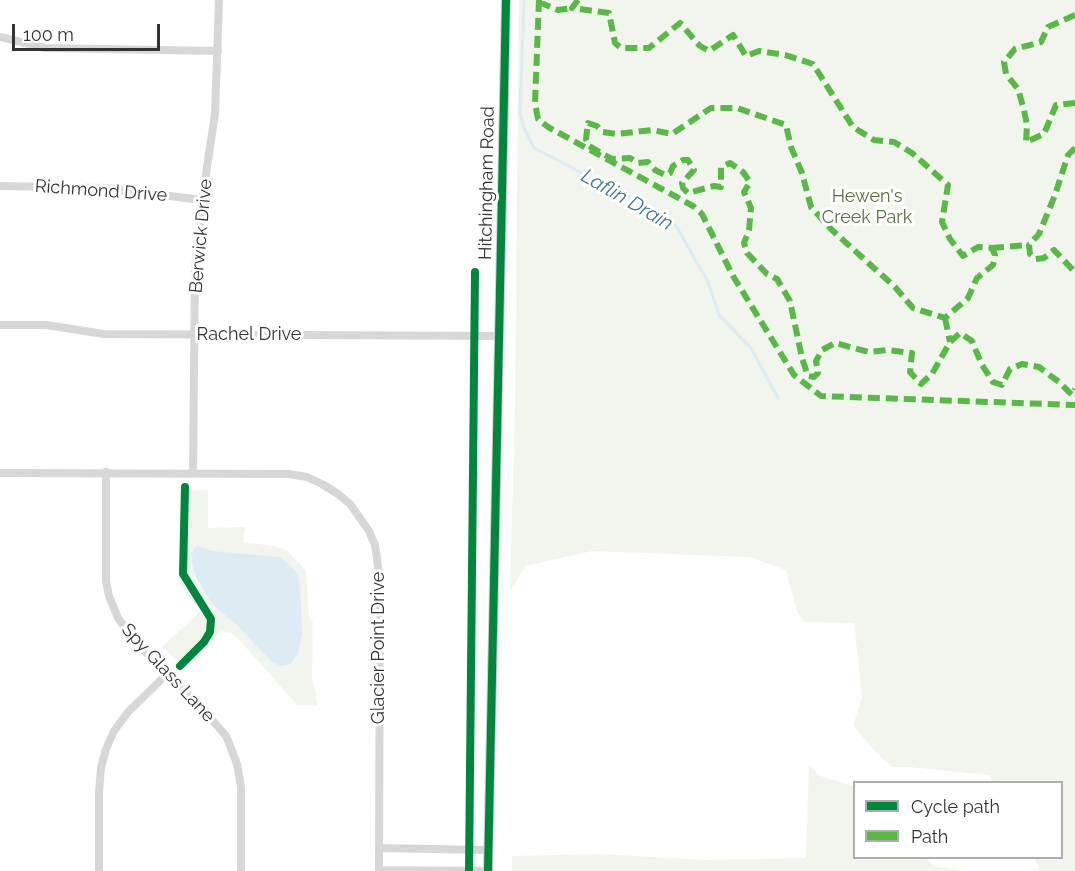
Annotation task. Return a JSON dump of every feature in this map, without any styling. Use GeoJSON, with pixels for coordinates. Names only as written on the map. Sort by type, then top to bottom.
{"type":"FeatureCollection","features":[{"type":"Feature","properties":{"kind":"street","name":"Berwick Drive"},"geometry":{"type":"LineString","coordinates":[[193,472],[195,270],[202,200],[215,114],[219,0]]}},
{"type":"Feature","properties":{"kind":"street","name":"Hitchingham Road"},"geometry":{"type":"LineString","coordinates":[[488,871],[506,0]]}},
{"type":"Feature","properties":{"kind":"street"},"geometry":{"type":"LineString","coordinates":[[0,37],[45,48],[218,51]]}},
{"type":"Feature","properties":{"kind":"street","name":"Richmond Drive"},"geometry":{"type":"LineString","coordinates":[[0,186],[121,189],[202,200]]}},
{"type":"Feature","properties":{"kind":"street","name":"Rachel Drive"},"geometry":{"type":"LineString","coordinates":[[0,325],[46,325],[104,334],[498,336]]}},
{"type":"Feature","properties":{"kind":"street","name":"Spy Glass Lane"},"geometry":{"type":"LineString","coordinates":[[106,472],[106,581],[109,596],[118,618],[136,643],[200,706],[226,736],[233,752],[241,787],[241,871]]}},
{"type":"Feature","properties":{"kind":"street","name":"Glacier Point Drive"},"geometry":{"type":"LineString","coordinates":[[0,473],[289,474],[307,477],[338,494],[350,504],[369,531],[378,559],[381,580],[379,871]]}},
{"type":"Feature","properties":{"kind":"street"},"geometry":{"type":"LineString","coordinates":[[99,871],[99,792],[101,768],[106,749],[114,731],[128,711],[167,674]]}},
{"type":"Feature","properties":{"kind":"street"},"geometry":{"type":"LineString","coordinates":[[379,848],[489,850]]}},
{"type":"Feature","properties":{"kind":"street"},"geometry":{"type":"LineString","coordinates":[[379,871],[488,871]]}},
{"type":"Feature","properties":{"kind":"green space","name":"Hewen's Creek Park"},"geometry":{"type":"Polygon","coordinates":[[[519,0],[1075,0],[1075,871],[1028,871],[1040,869],[1035,859],[1063,859],[1063,781],[992,781],[989,775],[892,767],[874,750],[853,726],[862,697],[854,623],[804,622],[797,611],[786,570],[749,557],[592,551],[525,566],[510,592],[515,404],[519,0]]]}},
{"type":"Feature","properties":{"kind":"green space"},"geometry":{"type":"Polygon","coordinates":[[[189,490],[208,490],[208,528],[245,527],[243,542],[287,550],[306,571],[309,618],[313,622],[312,677],[318,706],[297,705],[234,634],[221,631],[184,668],[162,647],[201,611],[185,592],[177,577],[185,574],[189,490]]]}},
{"type":"Feature","properties":{"kind":"green space"},"geometry":{"type":"Polygon","coordinates":[[[809,765],[820,776],[853,786],[853,859],[927,859],[934,866],[968,871],[512,871],[512,856],[598,854],[705,860],[806,858],[809,765]]]}},
{"type":"Feature","properties":{"kind":"shaded area"},"geometry":{"type":"Polygon","coordinates":[[[198,546],[212,551],[279,557],[298,575],[302,633],[298,653],[291,664],[281,666],[272,662],[236,624],[212,604],[196,576],[192,563],[193,549],[198,546]]]}},
{"type":"Feature","properties":{"kind":"waterway","name":"Laflin Drain"},"geometry":{"type":"LineString","coordinates":[[524,0],[520,113],[524,128],[534,148],[663,215],[675,224],[708,282],[719,315],[751,348],[778,398]]}},
{"type":"Feature","properties":{"kind":"marked path"},"geometry":{"type":"LineString","coordinates":[[539,0],[535,103],[538,119],[548,127],[693,206],[702,214],[733,276],[794,375],[821,396],[1075,405]]}},
{"type":"Feature","properties":{"kind":"marked path"},"geometry":{"type":"LineString","coordinates":[[578,0],[572,8],[609,13],[615,43],[621,48],[649,48],[680,23],[700,46],[709,51],[733,35],[746,56],[759,51],[785,55],[813,64],[853,127],[874,140],[894,142],[912,153],[948,185],[942,222],[950,239],[963,256],[978,247],[992,248],[995,255],[993,265],[977,278],[968,298],[945,318],[913,308],[895,287],[832,230],[811,207],[786,125],[737,108],[711,108],[672,134],[652,130],[617,134],[603,132],[597,126],[588,123],[586,139],[589,146],[612,159],[630,158],[638,163],[648,162],[655,170],[665,175],[670,173],[673,166],[683,160],[688,160],[694,170],[682,183],[688,193],[714,186],[721,187],[721,167],[730,163],[743,172],[750,182],[744,192],[751,208],[749,230],[744,243],[747,253],[767,274],[777,279],[790,301],[808,376],[814,377],[818,373],[816,361],[822,350],[835,343],[869,352],[887,350],[912,353],[910,372],[921,384],[932,374],[950,342],[960,333],[972,341],[982,365],[993,382],[1002,385],[1010,369],[1022,364],[1039,367],[1072,395],[1075,389]]}},
{"type":"Feature","properties":{"kind":"marked path"},"geometry":{"type":"LineString","coordinates":[[539,2],[558,10],[572,8]]}},
{"type":"Feature","properties":{"kind":"marked path"},"geometry":{"type":"LineString","coordinates":[[1075,15],[1048,27],[1041,42],[1015,49],[1004,62],[1006,74],[1018,89],[1024,110],[1027,125],[1026,142],[1044,134],[1056,105],[1075,103]]}},
{"type":"Feature","properties":{"kind":"marked path"},"geometry":{"type":"LineString","coordinates":[[1075,148],[1068,155],[1039,234],[1029,245],[1030,254],[1035,259],[1044,258],[1054,250],[1075,272]]}},
{"type":"Feature","properties":{"kind":"marked path"},"geometry":{"type":"LineString","coordinates":[[992,248],[1029,245]]}},
{"type":"Feature","properties":{"kind":"marked path"},"geometry":{"type":"LineString","coordinates":[[945,318],[950,342]]}},
{"type":"Feature","properties":{"kind":"cycle path"},"geometry":{"type":"LineString","coordinates":[[488,871],[506,0]]}},
{"type":"Feature","properties":{"kind":"cycle path"},"geometry":{"type":"LineString","coordinates":[[469,871],[475,272]]}},
{"type":"Feature","properties":{"kind":"cycle path"},"geometry":{"type":"LineString","coordinates":[[180,666],[204,642],[210,632],[211,619],[183,574],[185,487]]}}]}
